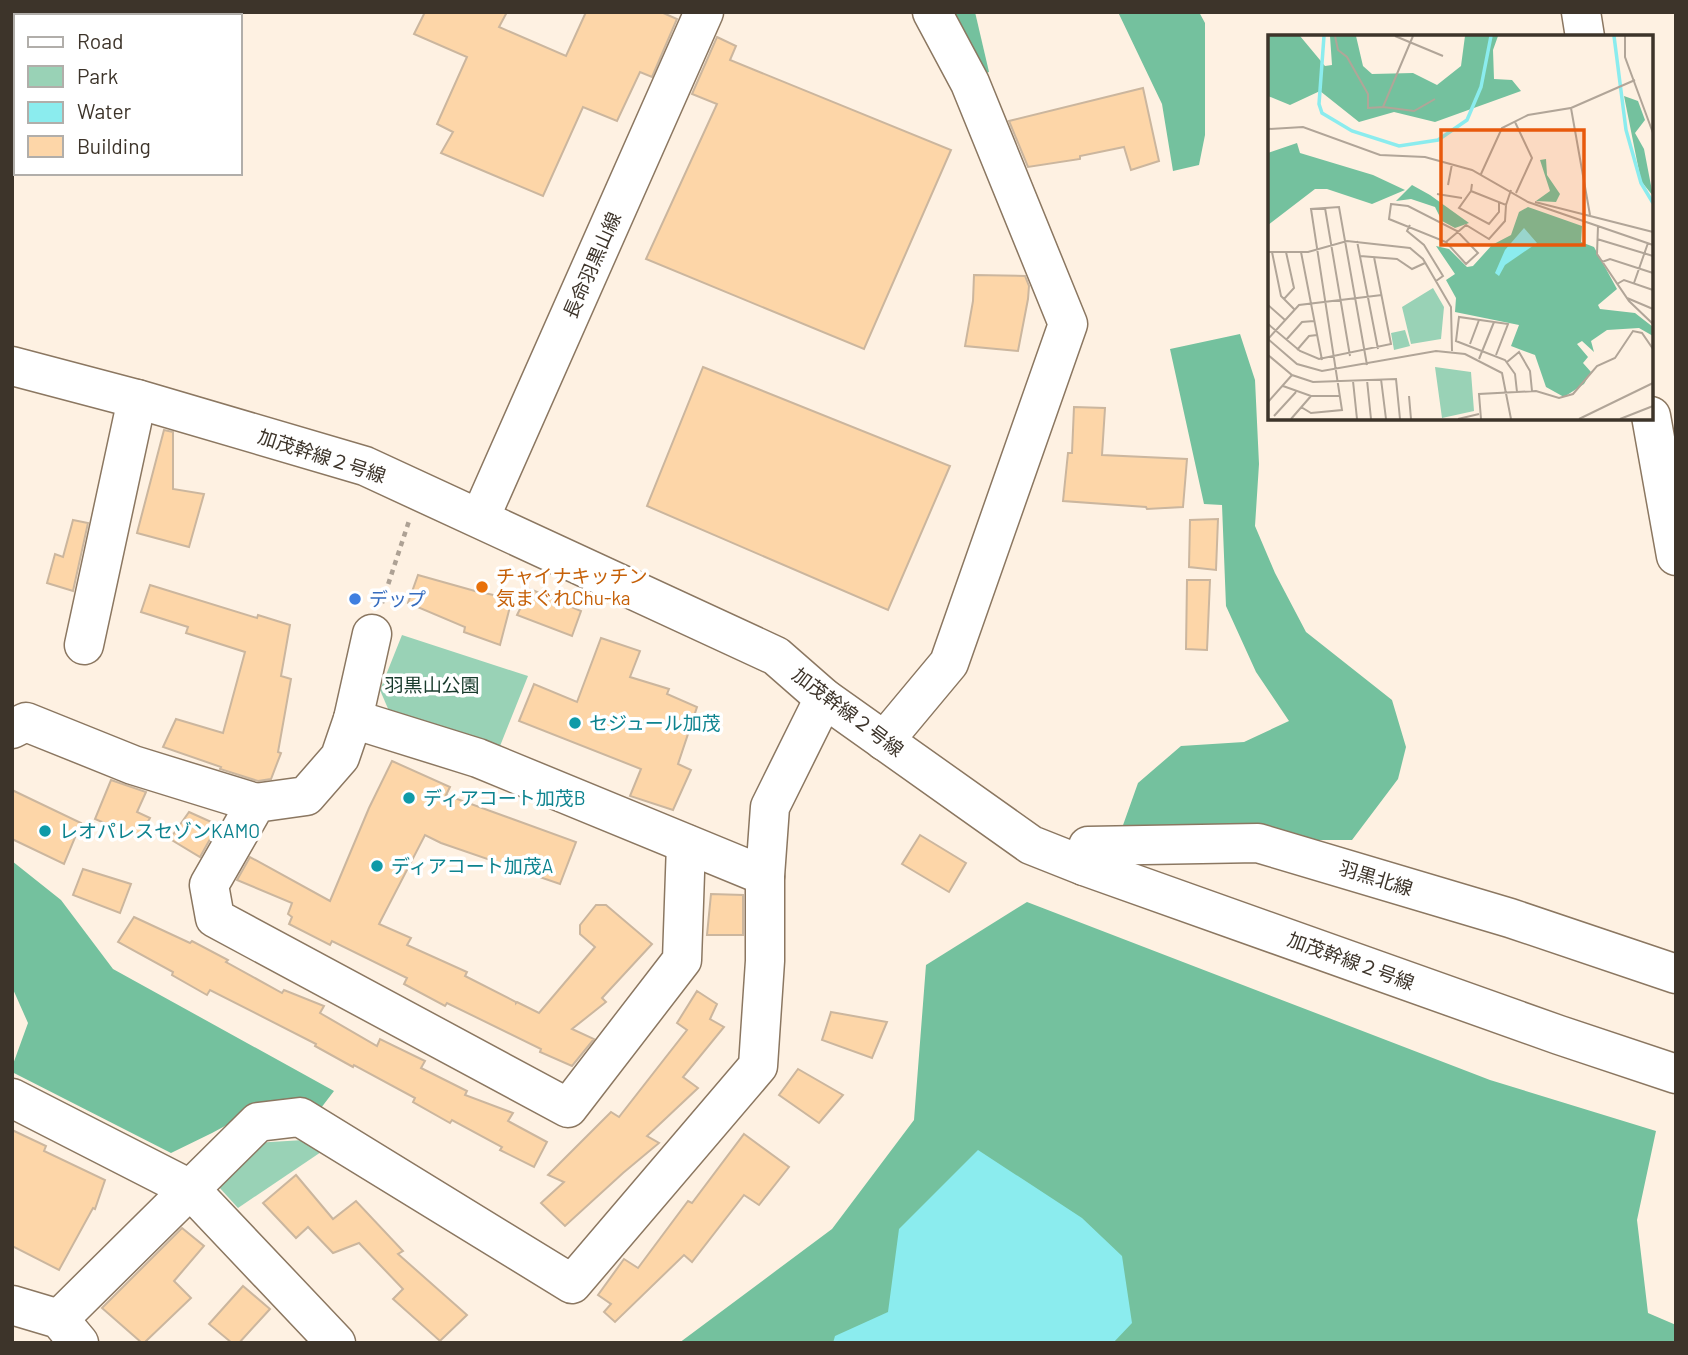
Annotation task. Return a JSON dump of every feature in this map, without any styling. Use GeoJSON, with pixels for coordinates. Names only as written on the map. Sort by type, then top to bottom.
{"type":"FeatureCollection","features":[{"type":"Feature","properties":{"kind":"street","name":"長命羽黒山線"},"geometry":{"type":"LineString","coordinates":[[480,518],[704,12]]}},
{"type":"Feature","properties":{"kind":"street"},"geometry":{"type":"LineString","coordinates":[[884,741],[949,663],[1068,324],[971,83],[932,12]]}},
{"type":"Feature","properties":{"kind":"street"},"geometry":{"type":"LineString","coordinates":[[1581,12],[1585,35]]}},
{"type":"Feature","properties":{"kind":"street","name":"加茂幹線２号線"},"geometry":{"type":"LineString","coordinates":[[12,366],[137,399],[365,466],[776,656],[824,698],[1031,845],[1559,1035],[1676,1074]]}},
{"type":"Feature","properties":{"kind":"street"},"geometry":{"type":"LineString","coordinates":[[84,645],[137,399]]}},
{"type":"Feature","properties":{"kind":"street"},"geometry":{"type":"LineString","coordinates":[[1652,420],[1676,556]]}},
{"type":"Feature","properties":{"kind":"street"},"geometry":{"type":"LineString","coordinates":[[12,729],[26,722],[133,765],[256,803],[306,796],[340,757],[354,719],[372,634]]}},
{"type":"Feature","properties":{"kind":"street"},"geometry":{"type":"LineString","coordinates":[[12,1305],[69,1331],[190,1189],[258,1122],[300,1117],[572,1284],[758,1066],[765,961],[765,876],[770,807],[824,698]]}},
{"type":"Feature","properties":{"kind":"street"},"geometry":{"type":"LineString","coordinates":[[354,719],[478,758],[765,876]]}},
{"type":"Feature","properties":{"kind":"street"},"geometry":{"type":"LineString","coordinates":[[256,803],[209,885],[215,918],[568,1108],[682,960],[685,844]]}},
{"type":"Feature","properties":{"kind":"street","name":"羽黒北線"},"geometry":{"type":"LineString","coordinates":[[1084,866],[1088,846],[1258,842],[1510,918],[1676,974]]}},
{"type":"Feature","properties":{"kind":"street"},"geometry":{"type":"LineString","coordinates":[[12,1098],[190,1189],[336,1343]]}},
{"type":"Feature","properties":{"kind":"path"},"geometry":{"type":"LineString","coordinates":[[372,634],[419,490]]}},
{"type":"Feature","properties":{"kind":"green space"},"geometry":{"type":"Polygon","coordinates":[[[946,12],[975,12],[989,72],[978,76],[946,12]]]}},
{"type":"Feature","properties":{"kind":"green space"},"geometry":{"type":"Polygon","coordinates":[[[1118,12],[1199,12],[1205,23],[1205,135],[1199,165],[1173,171],[1162,104],[1118,12]]]}},
{"type":"Feature","properties":{"kind":"green space"},"geometry":{"type":"Polygon","coordinates":[[[1240,334],[1255,380],[1259,464],[1255,526],[1275,573],[1306,632],[1392,700],[1406,747],[1398,779],[1352,840],[1318,840],[1262,829],[1122,828],[1138,783],[1181,746],[1244,742],[1289,721],[1256,672],[1226,606],[1222,505],[1204,504],[1170,349],[1240,334]]]}},
{"type":"Feature","properties":{"kind":"green space","name":"羽黒山公園"},"geometry":{"type":"Polygon","coordinates":[[[402,635],[528,676],[500,746],[389,711],[380,690],[402,635]]]}},
{"type":"Feature","properties":{"kind":"green space"},"geometry":{"type":"Polygon","coordinates":[[[12,861],[61,900],[113,969],[334,1091],[321,1108],[264,1105],[171,1153],[12,1072],[28,1023],[12,987],[12,861]]]}},
{"type":"Feature","properties":{"kind":"green space"},"geometry":{"type":"Polygon","coordinates":[[[1027,902],[1490,1080],[1656,1131],[1637,1220],[1648,1313],[1676,1325],[1676,1343],[679,1343],[832,1229],[914,1120],[926,965],[1027,902]]]}},
{"type":"Feature","properties":{"kind":"green space"},"geometry":{"type":"Polygon","coordinates":[[[304,1140],[324,1150],[238,1208],[218,1186],[254,1143],[304,1140]]]}},
{"type":"Feature","properties":{"kind":"water"},"geometry":{"type":"Polygon","coordinates":[[[978,1150],[1082,1218],[1122,1256],[1132,1323],[1113,1343],[833,1343],[835,1336],[888,1312],[899,1229],[978,1150]]]}},
{"type":"Feature","properties":{"kind":"building"},"geometry":{"type":"Polygon","coordinates":[[[425,12],[507,12],[499,27],[566,56],[586,12],[661,12],[677,19],[652,77],[640,72],[617,121],[583,107],[543,196],[441,153],[453,132],[437,124],[467,57],[414,34],[425,12]]]}},
{"type":"Feature","properties":{"kind":"building"},"geometry":{"type":"Polygon","coordinates":[[[717,37],[736,46],[730,60],[951,150],[864,349],[646,259],[717,104],[692,94],[717,37]]]}},
{"type":"Feature","properties":{"kind":"building"},"geometry":{"type":"Polygon","coordinates":[[[1143,88],[1159,161],[1131,170],[1124,147],[1080,156],[1080,159],[1028,167],[1009,121],[1143,88]]]}},
{"type":"Feature","properties":{"kind":"building"},"geometry":{"type":"Polygon","coordinates":[[[974,275],[1025,276],[1029,286],[1028,299],[1018,351],[965,346],[973,301],[974,275]]]}},
{"type":"Feature","properties":{"kind":"building"},"geometry":{"type":"Polygon","coordinates":[[[703,367],[950,466],[888,610],[647,506],[703,367]]]}},
{"type":"Feature","properties":{"kind":"building"},"geometry":{"type":"Polygon","coordinates":[[[1074,407],[1105,408],[1102,455],[1187,459],[1183,507],[1147,509],[1063,501],[1068,453],[1072,453],[1074,407]]]}},
{"type":"Feature","properties":{"kind":"building"},"geometry":{"type":"Polygon","coordinates":[[[164,430],[173,432],[173,489],[204,494],[189,547],[137,533],[164,430]]]}},
{"type":"Feature","properties":{"kind":"building"},"geometry":{"type":"Polygon","coordinates":[[[1218,519],[1216,570],[1189,567],[1190,520],[1218,519]]]}},
{"type":"Feature","properties":{"kind":"building"},"geometry":{"type":"Polygon","coordinates":[[[73,520],[88,523],[73,591],[47,583],[55,554],[63,557],[73,520]]]}},
{"type":"Feature","properties":{"kind":"building"},"geometry":{"type":"Polygon","coordinates":[[[418,575],[512,599],[500,645],[464,632],[465,627],[408,603],[418,575]]]}},
{"type":"Feature","properties":{"kind":"building"},"geometry":{"type":"Polygon","coordinates":[[[1187,580],[1210,580],[1207,650],[1186,649],[1187,580]]]}},
{"type":"Feature","properties":{"kind":"building"},"geometry":{"type":"Polygon","coordinates":[[[150,585],[257,618],[258,615],[290,625],[281,676],[291,679],[278,752],[281,753],[271,779],[258,781],[163,747],[176,719],[223,733],[245,652],[186,633],[188,627],[141,612],[150,585]]]}},
{"type":"Feature","properties":{"kind":"building"},"geometry":{"type":"Polygon","coordinates":[[[530,589],[581,611],[572,636],[517,615],[530,589]]]}},
{"type":"Feature","properties":{"kind":"building"},"geometry":{"type":"Polygon","coordinates":[[[601,638],[640,651],[630,677],[669,689],[667,694],[697,707],[678,764],[691,770],[673,810],[630,796],[641,769],[519,721],[534,684],[577,702],[601,638]]]}},
{"type":"Feature","properties":{"kind":"building"},"geometry":{"type":"Polygon","coordinates":[[[392,761],[450,787],[446,795],[576,842],[560,884],[425,835],[379,924],[411,938],[407,945],[467,972],[465,976],[539,1013],[595,947],[580,934],[580,925],[596,905],[606,905],[652,944],[602,998],[606,1002],[572,1029],[594,1039],[572,1066],[447,1003],[445,1006],[404,984],[407,978],[332,941],[330,945],[289,924],[292,917],[288,914],[292,903],[237,880],[250,857],[330,901],[392,761]]]}},
{"type":"Feature","properties":{"kind":"building"},"geometry":{"type":"Polygon","coordinates":[[[111,780],[146,792],[137,812],[150,818],[139,838],[95,819],[111,780]]]}},
{"type":"Feature","properties":{"kind":"building","name":"レオパレスセゾンKAMO"},"geometry":{"type":"Polygon","coordinates":[[[12,790],[81,823],[64,864],[12,839],[12,790]]]}},
{"type":"Feature","properties":{"kind":"building"},"geometry":{"type":"Polygon","coordinates":[[[189,812],[218,825],[200,857],[170,839],[189,812]]]}},
{"type":"Feature","properties":{"kind":"building"},"geometry":{"type":"Polygon","coordinates":[[[920,835],[966,863],[949,892],[902,864],[920,835]]]}},
{"type":"Feature","properties":{"kind":"building"},"geometry":{"type":"Polygon","coordinates":[[[83,869],[131,884],[120,913],[73,895],[83,869]]]}},
{"type":"Feature","properties":{"kind":"building"},"geometry":{"type":"Polygon","coordinates":[[[711,894],[743,895],[743,935],[707,935],[711,894]]]}},
{"type":"Feature","properties":{"kind":"building"},"geometry":{"type":"Polygon","coordinates":[[[134,917],[190,943],[192,941],[282,993],[284,990],[324,1006],[320,1013],[377,1046],[380,1039],[425,1061],[421,1068],[467,1091],[465,1095],[513,1113],[508,1121],[547,1142],[534,1167],[500,1150],[502,1147],[452,1120],[450,1123],[413,1102],[415,1098],[354,1065],[353,1067],[315,1046],[316,1044],[210,990],[207,995],[172,975],[173,972],[118,942],[134,917]]]}},
{"type":"Feature","properties":{"kind":"building"},"geometry":{"type":"Polygon","coordinates":[[[697,991],[717,1004],[710,1019],[724,1027],[683,1077],[698,1088],[647,1136],[659,1143],[565,1226],[541,1203],[564,1182],[548,1175],[611,1112],[619,1117],[687,1030],[677,1023],[697,991]]]}},
{"type":"Feature","properties":{"kind":"building"},"geometry":{"type":"Polygon","coordinates":[[[831,1012],[887,1022],[872,1058],[822,1040],[831,1012]]]}},
{"type":"Feature","properties":{"kind":"building"},"geometry":{"type":"Polygon","coordinates":[[[798,1069],[843,1095],[819,1123],[779,1095],[798,1069]]]}},
{"type":"Feature","properties":{"kind":"building"},"geometry":{"type":"Polygon","coordinates":[[[12,1130],[46,1146],[44,1151],[105,1180],[95,1209],[93,1208],[59,1270],[12,1246],[12,1130]]]}},
{"type":"Feature","properties":{"kind":"building"},"geometry":{"type":"Polygon","coordinates":[[[744,1134],[789,1167],[759,1205],[744,1195],[692,1262],[684,1255],[615,1322],[604,1312],[611,1304],[598,1295],[624,1259],[638,1268],[688,1201],[692,1203],[744,1134]]]}},
{"type":"Feature","properties":{"kind":"building"},"geometry":{"type":"Polygon","coordinates":[[[296,1175],[333,1219],[356,1201],[403,1251],[398,1254],[467,1315],[440,1341],[393,1299],[403,1289],[359,1243],[333,1253],[308,1227],[296,1238],[263,1203],[296,1175]]]}},
{"type":"Feature","properties":{"kind":"building"},"geometry":{"type":"Polygon","coordinates":[[[182,1228],[204,1246],[174,1281],[191,1298],[142,1343],[102,1308],[182,1228]]]}},
{"type":"Feature","properties":{"kind":"building"},"geometry":{"type":"Polygon","coordinates":[[[243,1286],[270,1309],[239,1343],[232,1343],[209,1324],[243,1286]]]}},
{"type":"Feature","properties":{"kind":"place","name":"チャイナキッチン 気まぐれChu-ka"},"geometry":{"type":"Point","coordinates":[482,587]}},
{"type":"Feature","properties":{"kind":"place","name":"デップ"},"geometry":{"type":"Point","coordinates":[355,599]}},
{"type":"Feature","properties":{"kind":"place","name":"セジュール加茂"},"geometry":{"type":"Point","coordinates":[575,723]}},
{"type":"Feature","properties":{"kind":"place","name":"ディアコート加茂B"},"geometry":{"type":"Point","coordinates":[409,798]}},
{"type":"Feature","properties":{"kind":"place","name":"レオパレスセゾンKAMO"},"geometry":{"type":"Point","coordinates":[45,831]}},
{"type":"Feature","properties":{"kind":"place","name":"ディアコート加茂A"},"geometry":{"type":"Point","coordinates":[377,866]}}]}
